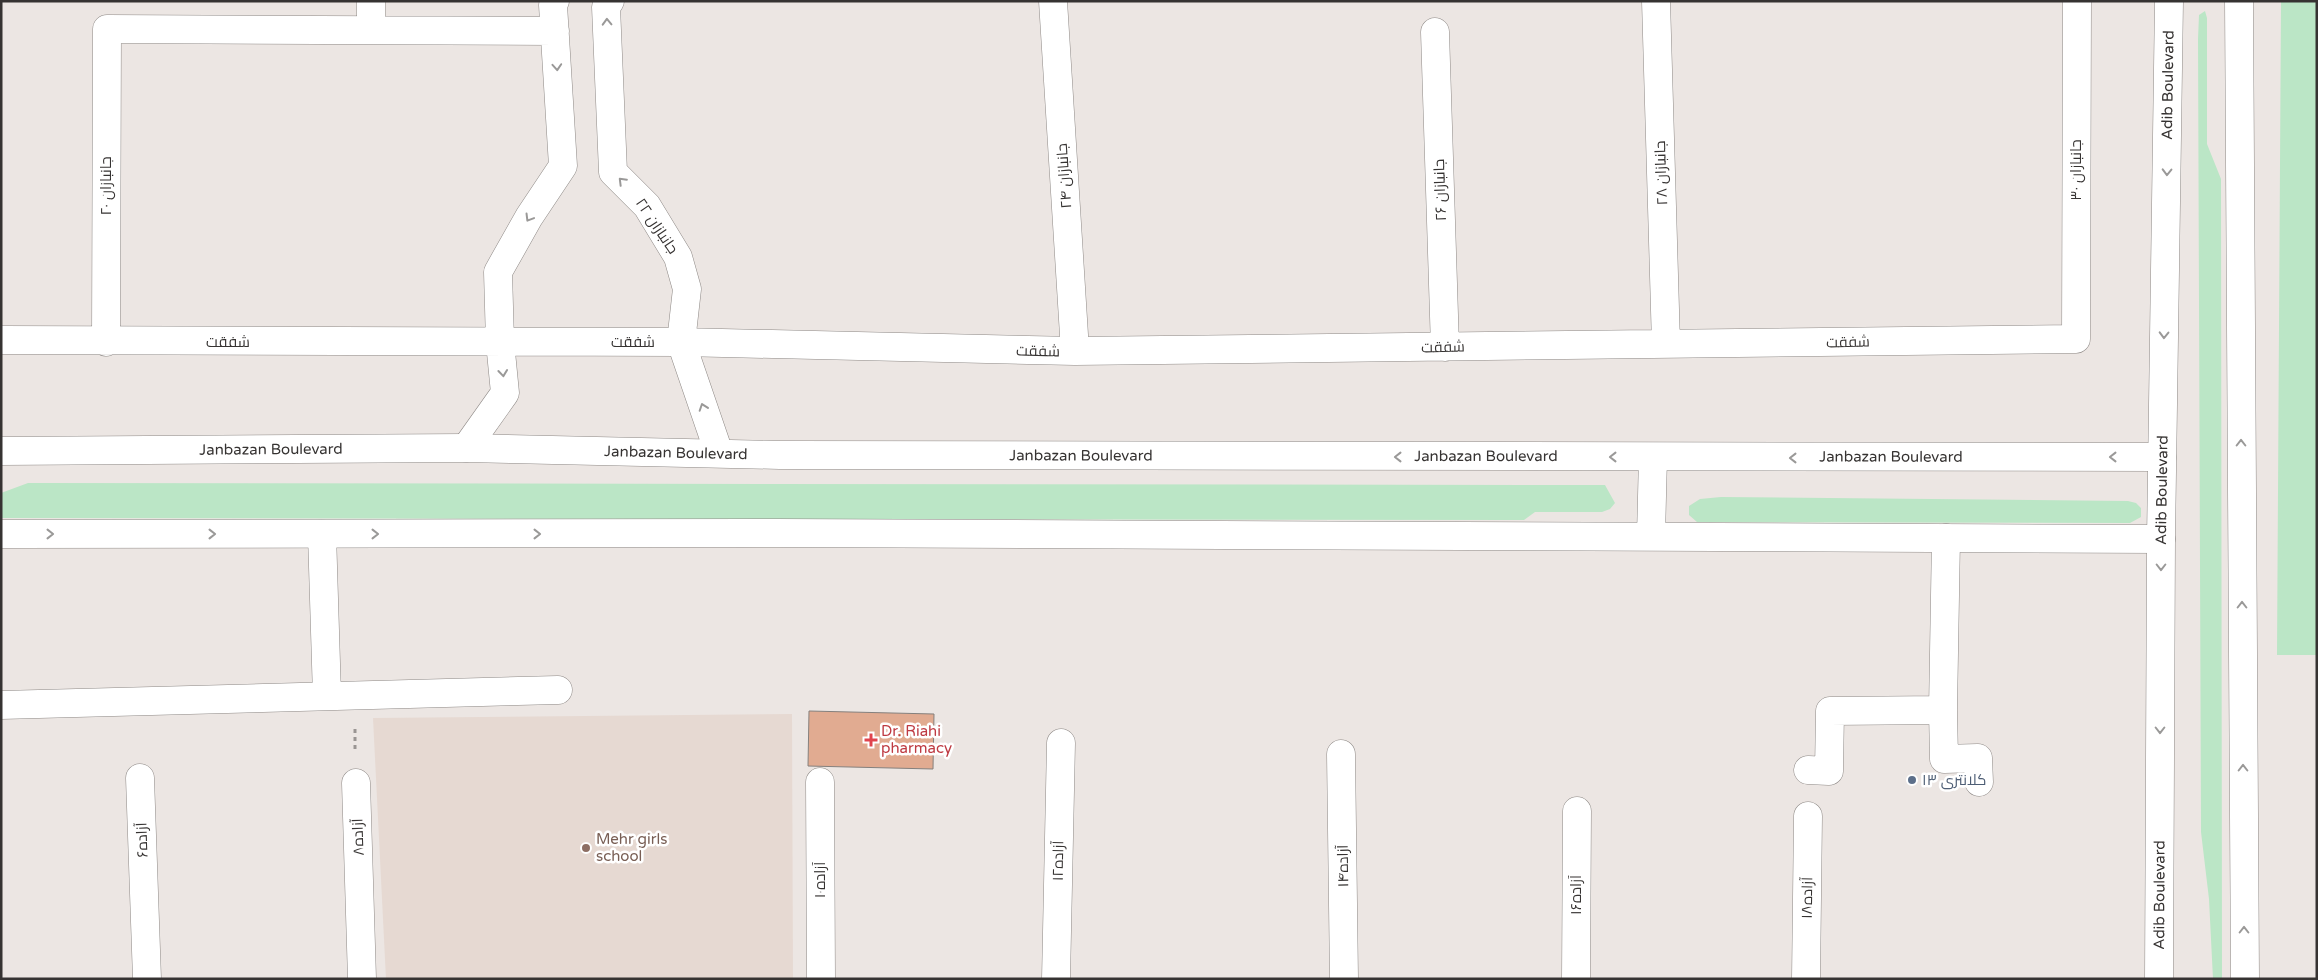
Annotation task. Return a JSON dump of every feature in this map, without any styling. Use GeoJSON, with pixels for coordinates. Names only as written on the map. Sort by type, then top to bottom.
{"type":"FeatureCollection","features":[{"type":"Feature","properties":{"kind":"street"},"geometry":{"type":"LineString","coordinates":[[371,1],[370,30],[554,31]]}},
{"type":"Feature","properties":{"kind":"street"},"geometry":{"type":"LineString","coordinates":[[466,448],[505,393],[500,342],[498,272],[529,216],[563,166],[554,31],[553,5],[555,1]]}},
{"type":"Feature","properties":{"kind":"street","name":"جانبازان ۲۲"},"geometry":{"type":"LineString","coordinates":[[610,1],[606,7],[613,172],[647,206],[678,257],[687,289],[681,342],[719,453]]}},
{"type":"Feature","properties":{"kind":"street","name":"جانبازان ۲۴"},"geometry":{"type":"LineString","coordinates":[[1053,1],[1075,352]]}},
{"type":"Feature","properties":{"kind":"street","name":"جانبازان ۲۸"},"geometry":{"type":"LineString","coordinates":[[1656,1],[1666,344]]}},
{"type":"Feature","properties":{"kind":"street","name":"جانبازان ۳۰"},"geometry":{"type":"LineString","coordinates":[[2076,339],[2077,1]]}},
{"type":"Feature","properties":{"kind":"street","name":"Adib Boulevard"},"geometry":{"type":"LineString","coordinates":[[2159,979],[2161,538],[2169,1]]}},
{"type":"Feature","properties":{"kind":"street"},"geometry":{"type":"LineString","coordinates":[[2239,1],[2245,979]]}},
{"type":"Feature","properties":{"kind":"street","name":"جانبازان ۲۰"},"geometry":{"type":"LineString","coordinates":[[106,342],[107,29],[370,30]]}},
{"type":"Feature","properties":{"kind":"street","name":"جانبازان ۲۶"},"geometry":{"type":"LineString","coordinates":[[1435,32],[1445,347]]}},
{"type":"Feature","properties":{"kind":"street","name":"شفقت"},"geometry":{"type":"LineString","coordinates":[[1,340],[106,342],[681,342],[1075,352],[2076,339]]}},
{"type":"Feature","properties":{"kind":"street","name":"Janbazan Boulevard"},"geometry":{"type":"LineString","coordinates":[[1,451],[466,448],[719,453],[2162,457]]}},
{"type":"Feature","properties":{"kind":"street"},"geometry":{"type":"LineString","coordinates":[[1651,536],[1653,457]]}},
{"type":"Feature","properties":{"kind":"street"},"geometry":{"type":"LineString","coordinates":[[1,534],[2161,538]]}},
{"type":"Feature","properties":{"kind":"street"},"geometry":{"type":"LineString","coordinates":[[322,534],[327,696]]}},
{"type":"Feature","properties":{"kind":"street"},"geometry":{"type":"LineString","coordinates":[[1946,538],[1944,759],[1978,758],[1979,782]]}},
{"type":"Feature","properties":{"kind":"street"},"geometry":{"type":"LineString","coordinates":[[1,705],[558,690]]}},
{"type":"Feature","properties":{"kind":"street"},"geometry":{"type":"LineString","coordinates":[[1808,770],[1829,771],[1830,712],[1943,710]]}},
{"type":"Feature","properties":{"kind":"street","name":"آزاده۱۲"},"geometry":{"type":"LineString","coordinates":[[1056,979],[1061,742]]}},
{"type":"Feature","properties":{"kind":"street","name":"آزاده۱۴"},"geometry":{"type":"LineString","coordinates":[[1341,754],[1344,979]]}},
{"type":"Feature","properties":{"kind":"street","name":"آزاده۶"},"geometry":{"type":"LineString","coordinates":[[140,778],[147,979]]}},
{"type":"Feature","properties":{"kind":"street","name":"آزاده۱۰"},"geometry":{"type":"LineString","coordinates":[[820,782],[821,979]]}},
{"type":"Feature","properties":{"kind":"street","name":"آزاده۸"},"geometry":{"type":"LineString","coordinates":[[356,783],[362,979]]}},
{"type":"Feature","properties":{"kind":"street","name":"آزاده۱۶"},"geometry":{"type":"LineString","coordinates":[[1576,979],[1577,811]]}},
{"type":"Feature","properties":{"kind":"street","name":"آزاده۱۸"},"geometry":{"type":"LineString","coordinates":[[1806,979],[1808,816]]}},
{"type":"Feature","properties":{"kind":"path"},"geometry":{"type":"LineString","coordinates":[[354,696],[356,783]]}},
{"type":"Feature","properties":{"kind":"shaded area","name":"Mehr girls school"},"geometry":{"type":"Polygon","coordinates":[[[792,714],[793,979],[386,979],[373,718],[792,714]]]}},
{"type":"Feature","properties":{"kind":"green space"},"geometry":{"type":"Polygon","coordinates":[[[2281,1],[2317,1],[2317,655],[2277,655],[2281,1]]]}},
{"type":"Feature","properties":{"kind":"green space"},"geometry":{"type":"Polygon","coordinates":[[[2205,11],[2207,18],[2207,144],[2221,179],[2222,979],[2213,979],[2209,899],[2201,832],[2198,39],[2199,15],[2205,11]]]}},
{"type":"Feature","properties":{"kind":"green space"},"geometry":{"type":"Polygon","coordinates":[[[28,483],[1605,485],[1615,503],[1610,509],[1602,512],[1535,512],[1524,520],[1,518],[1,493],[28,483]]]}},
{"type":"Feature","properties":{"kind":"green space"},"geometry":{"type":"Polygon","coordinates":[[[1721,497],[2128,501],[2136,503],[2141,508],[2141,517],[2130,523],[1697,522],[1689,515],[1689,506],[1700,499],[1721,497]]]}},
{"type":"Feature","properties":{"kind":"building","name":"Dr. Riahi pharmacy"},"geometry":{"type":"Polygon","coordinates":[[[809,711],[934,714],[933,769],[808,766],[809,711]]]}},
{"type":"Feature","properties":{"kind":"place","name":"Dr. Riahi pharmacy"},"geometry":{"type":"Point","coordinates":[871,740]}},
{"type":"Feature","properties":{"kind":"place","name":"کلانتری ۱۳"},"geometry":{"type":"Point","coordinates":[1912,780]}},
{"type":"Feature","properties":{"kind":"place","name":"Mehr girls school"},"geometry":{"type":"Point","coordinates":[586,848]}}]}
